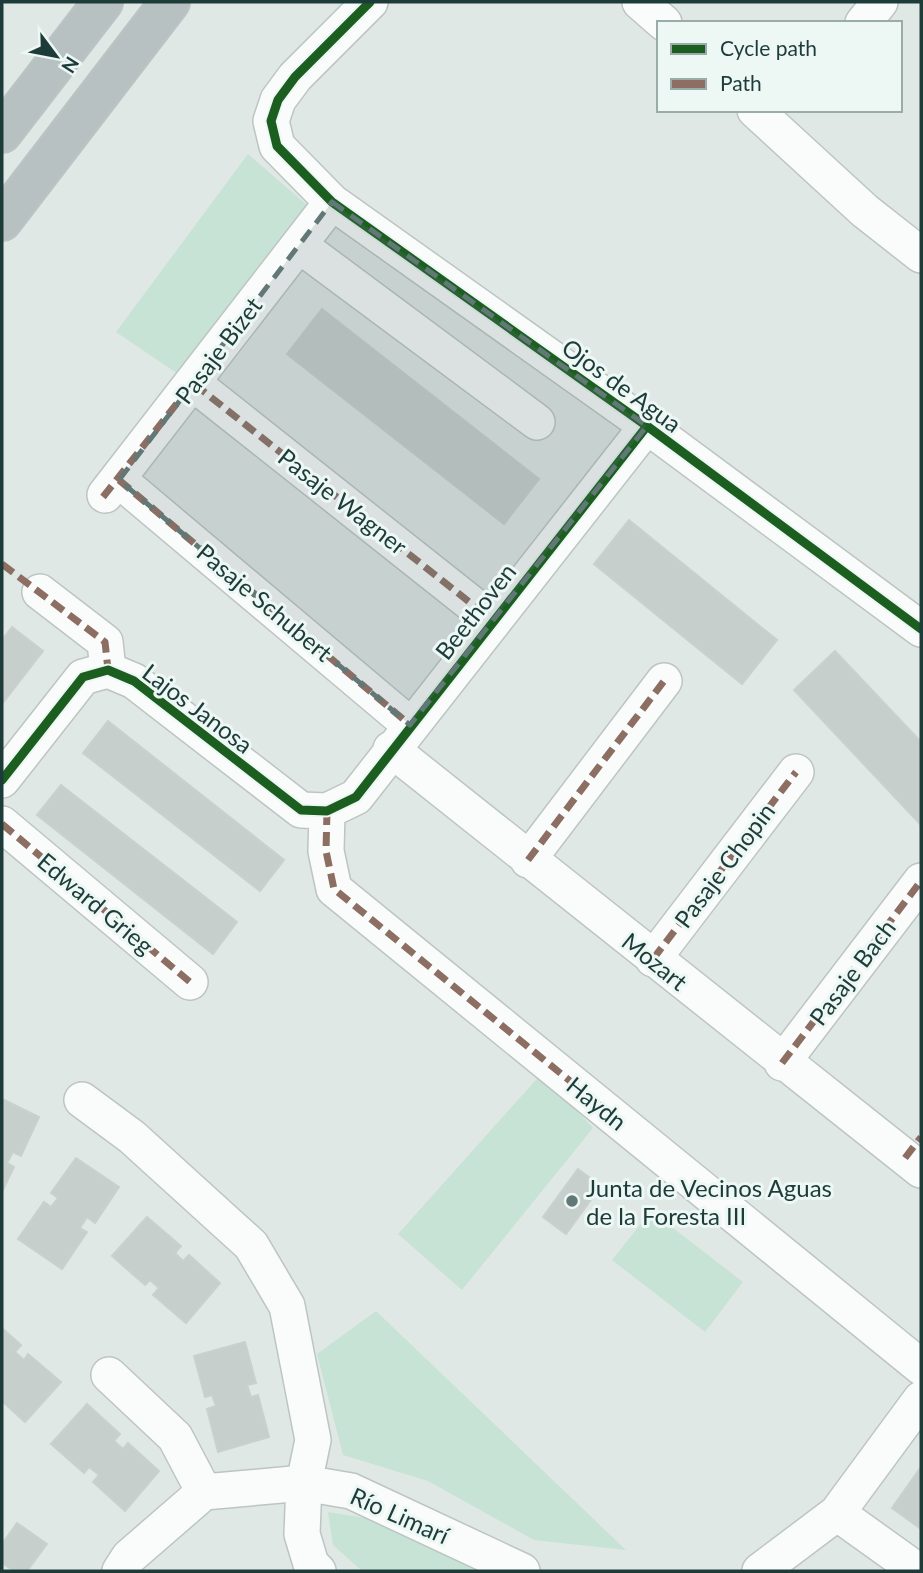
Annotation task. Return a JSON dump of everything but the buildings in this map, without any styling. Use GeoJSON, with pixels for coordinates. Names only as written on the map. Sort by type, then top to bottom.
{"type":"FeatureCollection","features":[{"type":"Feature","properties":{"kind":"highway"},"geometry":{"type":"LineString","coordinates":[[2,133],[103,2]]}},
{"type":"Feature","properties":{"kind":"highway"},"geometry":{"type":"LineString","coordinates":[[2,220],[170,2]]}},
{"type":"Feature","properties":{"kind":"street","name":"Ojos de Agua"},"geometry":{"type":"LineString","coordinates":[[370,2],[295,77],[278,100],[271,121],[277,146],[332,202],[647,426],[921,628]]}},
{"type":"Feature","properties":{"kind":"street"},"geometry":{"type":"LineString","coordinates":[[640,2],[662,21]]}},
{"type":"Feature","properties":{"kind":"street"},"geometry":{"type":"LineString","coordinates":[[865,21],[880,2]]}},
{"type":"Feature","properties":{"kind":"street"},"geometry":{"type":"LineString","coordinates":[[774,117],[866,211],[921,255]]}},
{"type":"Feature","properties":{"kind":"street","name":"Pasaje Bizet"},"geometry":{"type":"LineString","coordinates":[[111,489],[332,202]]}},
{"type":"Feature","properties":{"kind":"street"},"geometry":{"type":"LineString","coordinates":[[299,245],[537,422]]}},
{"type":"Feature","properties":{"kind":"street","name":"Pasaje Wagner"},"geometry":{"type":"LineString","coordinates":[[194,383],[492,620]]}},
{"type":"Feature","properties":{"kind":"street","name":"Beethoven"},"geometry":{"type":"LineString","coordinates":[[327,810],[355,797],[647,426]]}},
{"type":"Feature","properties":{"kind":"street","name":"Pasaje Schubert"},"geometry":{"type":"LineString","coordinates":[[111,489],[400,737]]}},
{"type":"Feature","properties":{"kind":"street"},"geometry":{"type":"LineString","coordinates":[[40,592],[104,642],[108,670]]}},
{"type":"Feature","properties":{"kind":"street","name":"Lajos Janosa"},"geometry":{"type":"LineString","coordinates":[[2,780],[83,677],[108,670],[134,681],[301,810],[327,810]]}},
{"type":"Feature","properties":{"kind":"street"},"geometry":{"type":"LineString","coordinates":[[528,860],[664,681]]}},
{"type":"Feature","properties":{"kind":"street","name":"Mozart"},"geometry":{"type":"LineString","coordinates":[[400,737],[528,860],[782,1063],[916,1155]]}},
{"type":"Feature","properties":{"kind":"street","name":"Pasaje Chopin"},"geometry":{"type":"LineString","coordinates":[[653,959],[796,772]]}},
{"type":"Feature","properties":{"kind":"street","name":"Haydn"},"geometry":{"type":"LineString","coordinates":[[327,810],[326,851],[334,889],[921,1367]]}},
{"type":"Feature","properties":{"kind":"street","name":"Edward Grieg"},"geometry":{"type":"LineString","coordinates":[[2,824],[190,982]]}},
{"type":"Feature","properties":{"kind":"street","name":"Pasaje Bach"},"geometry":{"type":"LineString","coordinates":[[782,1063],[921,881]]}},
{"type":"Feature","properties":{"kind":"street"},"geometry":{"type":"LineString","coordinates":[[82,1100],[132,1137],[251,1245],[287,1306],[313,1440],[304,1483],[302,1534],[310,1564],[318,1571]]}},
{"type":"Feature","properties":{"kind":"street"},"geometry":{"type":"LineString","coordinates":[[109,1375],[175,1437],[204,1492],[124,1564]]}},
{"type":"Feature","properties":{"kind":"street"},"geometry":{"type":"LineString","coordinates":[[760,1571],[836,1513],[921,1399]]}},
{"type":"Feature","properties":{"kind":"street","name":"Río Limarí"},"geometry":{"type":"LineString","coordinates":[[204,1492],[304,1483],[351,1491],[522,1571]]}},
{"type":"Feature","properties":{"kind":"street"},"geometry":{"type":"LineString","coordinates":[[836,1513],[918,1571]]}},
{"type":"Feature","properties":{"kind":"highlighted area"},"geometry":{"type":"Polygon","coordinates":[[[332,202],[647,426],[410,725],[119,480],[332,202]]]}},
{"type":"Feature","properties":{"kind":"green space"},"geometry":{"type":"Polygon","coordinates":[[[248,154],[308,206],[181,376],[116,332],[248,154]]]}},
{"type":"Feature","properties":{"kind":"green space"},"geometry":{"type":"Polygon","coordinates":[[[542,1073],[593,1128],[462,1290],[398,1234],[542,1073]]]}},
{"type":"Feature","properties":{"kind":"green space"},"geometry":{"type":"Polygon","coordinates":[[[651,1211],[743,1282],[705,1332],[612,1260],[651,1211]]]}},
{"type":"Feature","properties":{"kind":"green space"},"geometry":{"type":"Polygon","coordinates":[[[376,1311],[626,1550],[534,1540],[428,1481],[343,1455],[317,1354],[376,1311]]]}},
{"type":"Feature","properties":{"kind":"green space"},"geometry":{"type":"Polygon","coordinates":[[[328,1512],[384,1521],[476,1571],[362,1571],[333,1545],[328,1512]]]}},
{"type":"Feature","properties":{"kind":"marked path"},"geometry":{"type":"LineString","coordinates":[[103,497],[193,383],[492,620]]}},
{"type":"Feature","properties":{"kind":"marked path"},"geometry":{"type":"LineString","coordinates":[[119,480],[410,725]]}},
{"type":"Feature","properties":{"kind":"marked path"},"geometry":{"type":"LineString","coordinates":[[2,564],[105,642],[108,670]]}},
{"type":"Feature","properties":{"kind":"marked path"},"geometry":{"type":"LineString","coordinates":[[528,860],[664,681]]}},
{"type":"Feature","properties":{"kind":"marked path"},"geometry":{"type":"LineString","coordinates":[[653,959],[796,772]]}},
{"type":"Feature","properties":{"kind":"marked path"},"geometry":{"type":"LineString","coordinates":[[327,811],[326,851],[334,889],[602,1107]]}},
{"type":"Feature","properties":{"kind":"marked path"},"geometry":{"type":"LineString","coordinates":[[2,824],[190,982]]}},
{"type":"Feature","properties":{"kind":"marked path"},"geometry":{"type":"LineString","coordinates":[[782,1063],[921,881]]}},
{"type":"Feature","properties":{"kind":"marked path"},"geometry":{"type":"LineString","coordinates":[[905,1158],[921,1137]]}},
{"type":"Feature","properties":{"kind":"cycle path"},"geometry":{"type":"LineString","coordinates":[[370,2],[295,77],[278,100],[271,121],[277,146],[332,202],[647,426],[921,629]]}},
{"type":"Feature","properties":{"kind":"cycle path"},"geometry":{"type":"LineString","coordinates":[[2,780],[83,677],[108,670],[134,681],[301,810],[327,811],[356,797],[647,426]]}},
{"type":"Feature","properties":{"kind":"place","name":"Junta de Vecinos Aguas de la Foresta III"},"geometry":{"type":"Point","coordinates":[572,1201]}}]}
